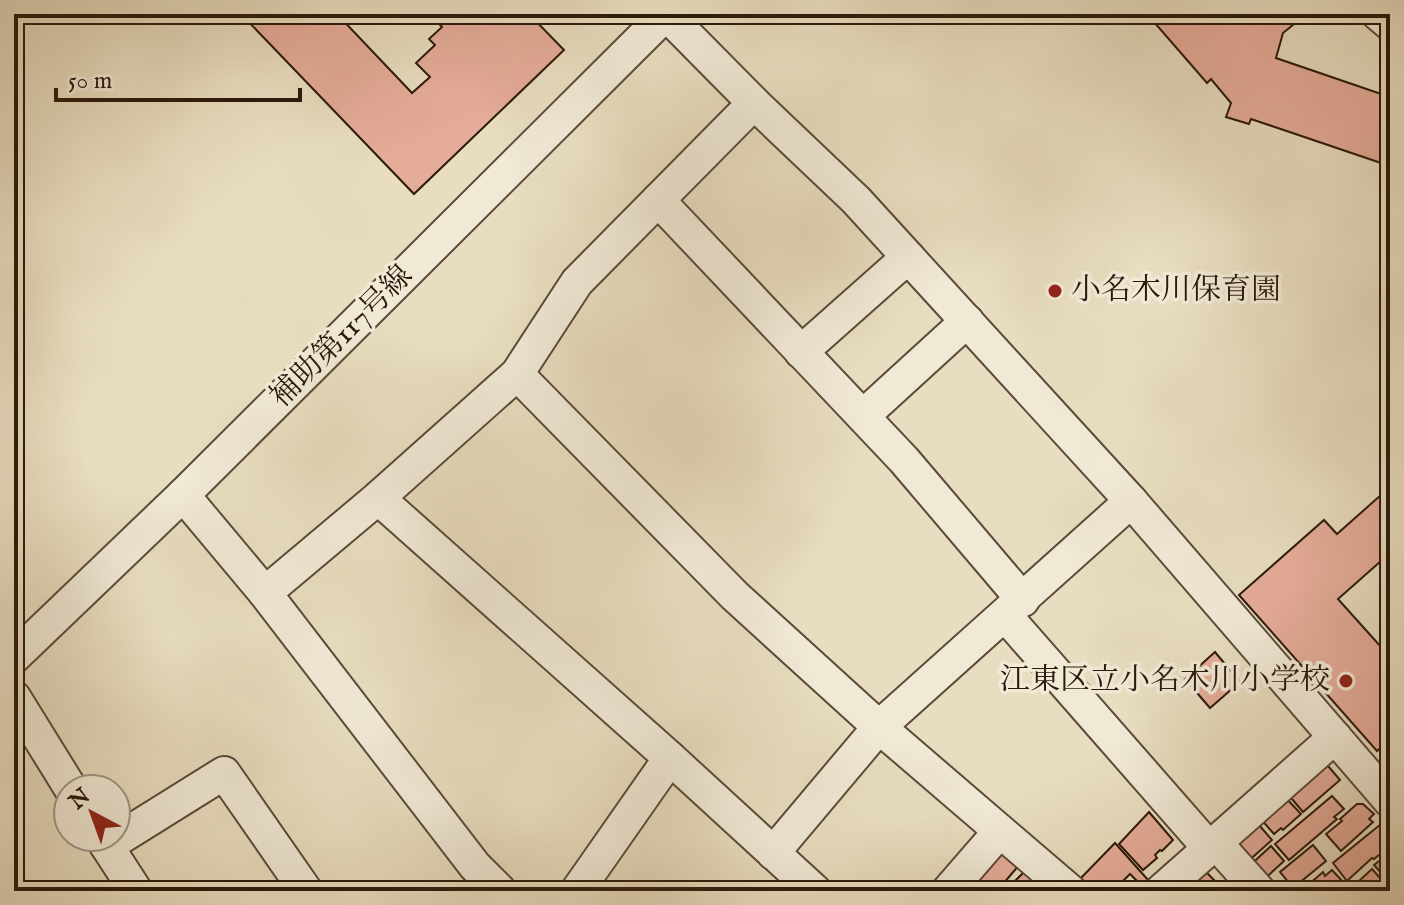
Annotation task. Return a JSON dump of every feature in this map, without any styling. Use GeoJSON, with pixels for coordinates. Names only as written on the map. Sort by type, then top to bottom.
{"type":"FeatureCollection","features":[{"type":"Feature","properties":{"kind":"street"},"geometry":{"type":"LineString","coordinates":[[666,14],[856,200],[1131,501],[1390,801]]}},
{"type":"Feature","properties":{"kind":"street","name":"補助第117号線"},"geometry":{"type":"LineString","coordinates":[[14,657],[183,495],[666,14]]}},
{"type":"Feature","properties":{"kind":"street"},"geometry":{"type":"LineString","coordinates":[[1378,14],[1390,24]]}},
{"type":"Feature","properties":{"kind":"street"},"geometry":{"type":"LineString","coordinates":[[265,593],[378,498],[517,374],[577,282],[754,103]]}},
{"type":"Feature","properties":{"kind":"street"},"geometry":{"type":"LineString","coordinates":[[658,200],[904,460],[1014,607],[1212,846],[1259,891]]}},
{"type":"Feature","properties":{"kind":"street"},"geometry":{"type":"LineString","coordinates":[[801,352],[908,257]]}},
{"type":"Feature","properties":{"kind":"street"},"geometry":{"type":"LineString","coordinates":[[863,416],[967,321]]}},
{"type":"Feature","properties":{"kind":"street"},"geometry":{"type":"LineString","coordinates":[[517,374],[735,596],[879,727],[1070,891]]}},
{"type":"Feature","properties":{"kind":"street"},"geometry":{"type":"LineString","coordinates":[[183,495],[265,593],[475,866],[500,891]]}},
{"type":"Feature","properties":{"kind":"street"},"geometry":{"type":"LineString","coordinates":[[378,498],[815,891]]}},
{"type":"Feature","properties":{"kind":"street"},"geometry":{"type":"LineString","coordinates":[[773,853],[879,727],[1131,501]]}},
{"type":"Feature","properties":{"kind":"street"},"geometry":{"type":"LineString","coordinates":[[14,697],[61,773]]}},
{"type":"Feature","properties":{"kind":"street"},"geometry":{"type":"LineString","coordinates":[[1161,891],[1335,737]]}},
{"type":"Feature","properties":{"kind":"street"},"geometry":{"type":"LineString","coordinates":[[587,887],[670,758]]}},
{"type":"Feature","properties":{"kind":"street"},"geometry":{"type":"LineString","coordinates":[[132,826],[224,773],[306,891]]}},
{"type":"Feature","properties":{"kind":"street"},"geometry":{"type":"LineString","coordinates":[[948,891],[1000,831]]}},
{"type":"Feature","properties":{"kind":"street"},"geometry":{"type":"LineString","coordinates":[[111,853],[136,891]]}},
{"type":"Feature","properties":{"kind":"building"},"geometry":{"type":"Polygon","coordinates":[[[241,14],[337,14],[412,93],[430,77],[416,63],[435,45],[429,39],[442,27],[430,14],[529,14],[564,50],[414,194],[241,14]]]}},
{"type":"Feature","properties":{"kind":"building"},"geometry":{"type":"Polygon","coordinates":[[[1147,14],[1293,14],[1299,20],[1283,33],[1276,58],[1390,97],[1390,166],[1251,119],[1249,124],[1226,117],[1231,103],[1211,79],[1207,83],[1147,14]]]}},
{"type":"Feature","properties":{"kind":"building","name":"江東区立小名木川小学校"},"geometry":{"type":"Polygon","coordinates":[[[1390,487],[1390,553],[1338,599],[1390,657],[1390,739],[1377,751],[1239,595],[1324,520],[1337,534],[1390,487]]]}},
{"type":"Feature","properties":{"kind":"building"},"geometry":{"type":"Polygon","coordinates":[[[1215,652],[1240,682],[1210,708],[1185,679],[1215,652]]]}},
{"type":"Feature","properties":{"kind":"building"},"geometry":{"type":"Polygon","coordinates":[[[1323,760],[1340,780],[1303,812],[1286,792],[1323,760]]]}},
{"type":"Feature","properties":{"kind":"building"},"geometry":{"type":"Polygon","coordinates":[[[1332,796],[1344,809],[1334,817],[1337,819],[1289,860],[1275,844],[1332,796]]]}},
{"type":"Feature","properties":{"kind":"building"},"geometry":{"type":"Polygon","coordinates":[[[1285,797],[1301,814],[1274,834],[1260,818],[1285,797]]]}},
{"type":"Feature","properties":{"kind":"building"},"geometry":{"type":"Polygon","coordinates":[[[1357,804],[1363,804],[1374,814],[1369,819],[1373,822],[1341,851],[1326,834],[1357,804]]]}},
{"type":"Feature","properties":{"kind":"building"},"geometry":{"type":"Polygon","coordinates":[[[1149,812],[1173,840],[1143,870],[1119,844],[1149,812]]]}},
{"type":"Feature","properties":{"kind":"building"},"geometry":{"type":"Polygon","coordinates":[[[1253,818],[1272,840],[1245,864],[1226,842],[1253,818]]]}},
{"type":"Feature","properties":{"kind":"building"},"geometry":{"type":"Polygon","coordinates":[[[1381,824],[1390,833],[1390,846],[1347,881],[1333,863],[1381,824]]]}},
{"type":"Feature","properties":{"kind":"building"},"geometry":{"type":"Polygon","coordinates":[[[1000,839],[1020,864],[997,891],[993,891],[972,873],[1000,839]]]}},
{"type":"Feature","properties":{"kind":"building"},"geometry":{"type":"Polygon","coordinates":[[[1115,843],[1149,881],[1143,887],[1130,874],[1113,891],[1086,891],[1077,882],[1115,843]]]}},
{"type":"Feature","properties":{"kind":"building"},"geometry":{"type":"Polygon","coordinates":[[[1313,845],[1326,861],[1293,888],[1280,872],[1313,845]]]}},
{"type":"Feature","properties":{"kind":"building"},"geometry":{"type":"Polygon","coordinates":[[[1271,846],[1284,861],[1260,883],[1247,868],[1271,846]]]}},
{"type":"Feature","properties":{"kind":"building"},"geometry":{"type":"Polygon","coordinates":[[[1390,852],[1390,869],[1383,875],[1374,865],[1390,852]]]}},
{"type":"Feature","properties":{"kind":"building"},"geometry":{"type":"Polygon","coordinates":[[[1027,869],[1049,891],[1022,891],[1013,883],[1027,869]]]}},
{"type":"Feature","properties":{"kind":"building"},"geometry":{"type":"Polygon","coordinates":[[[1372,869],[1381,879],[1390,871],[1390,891],[1368,891],[1359,881],[1372,869]]]}},
{"type":"Feature","properties":{"kind":"building"},"geometry":{"type":"Polygon","coordinates":[[[1332,870],[1344,883],[1335,891],[1301,891],[1323,872],[1325,876],[1332,870]]]}},
{"type":"Feature","properties":{"kind":"building"},"geometry":{"type":"Polygon","coordinates":[[[1205,871],[1225,891],[1183,891],[1205,871]]]}},
{"type":"Feature","properties":{"kind":"place","name":"小名木川保育園"},"geometry":{"type":"Point","coordinates":[1055,291]}},
{"type":"Feature","properties":{"kind":"place","name":"江東区立小名木川小学校"},"geometry":{"type":"Point","coordinates":[1346,681]}}]}
